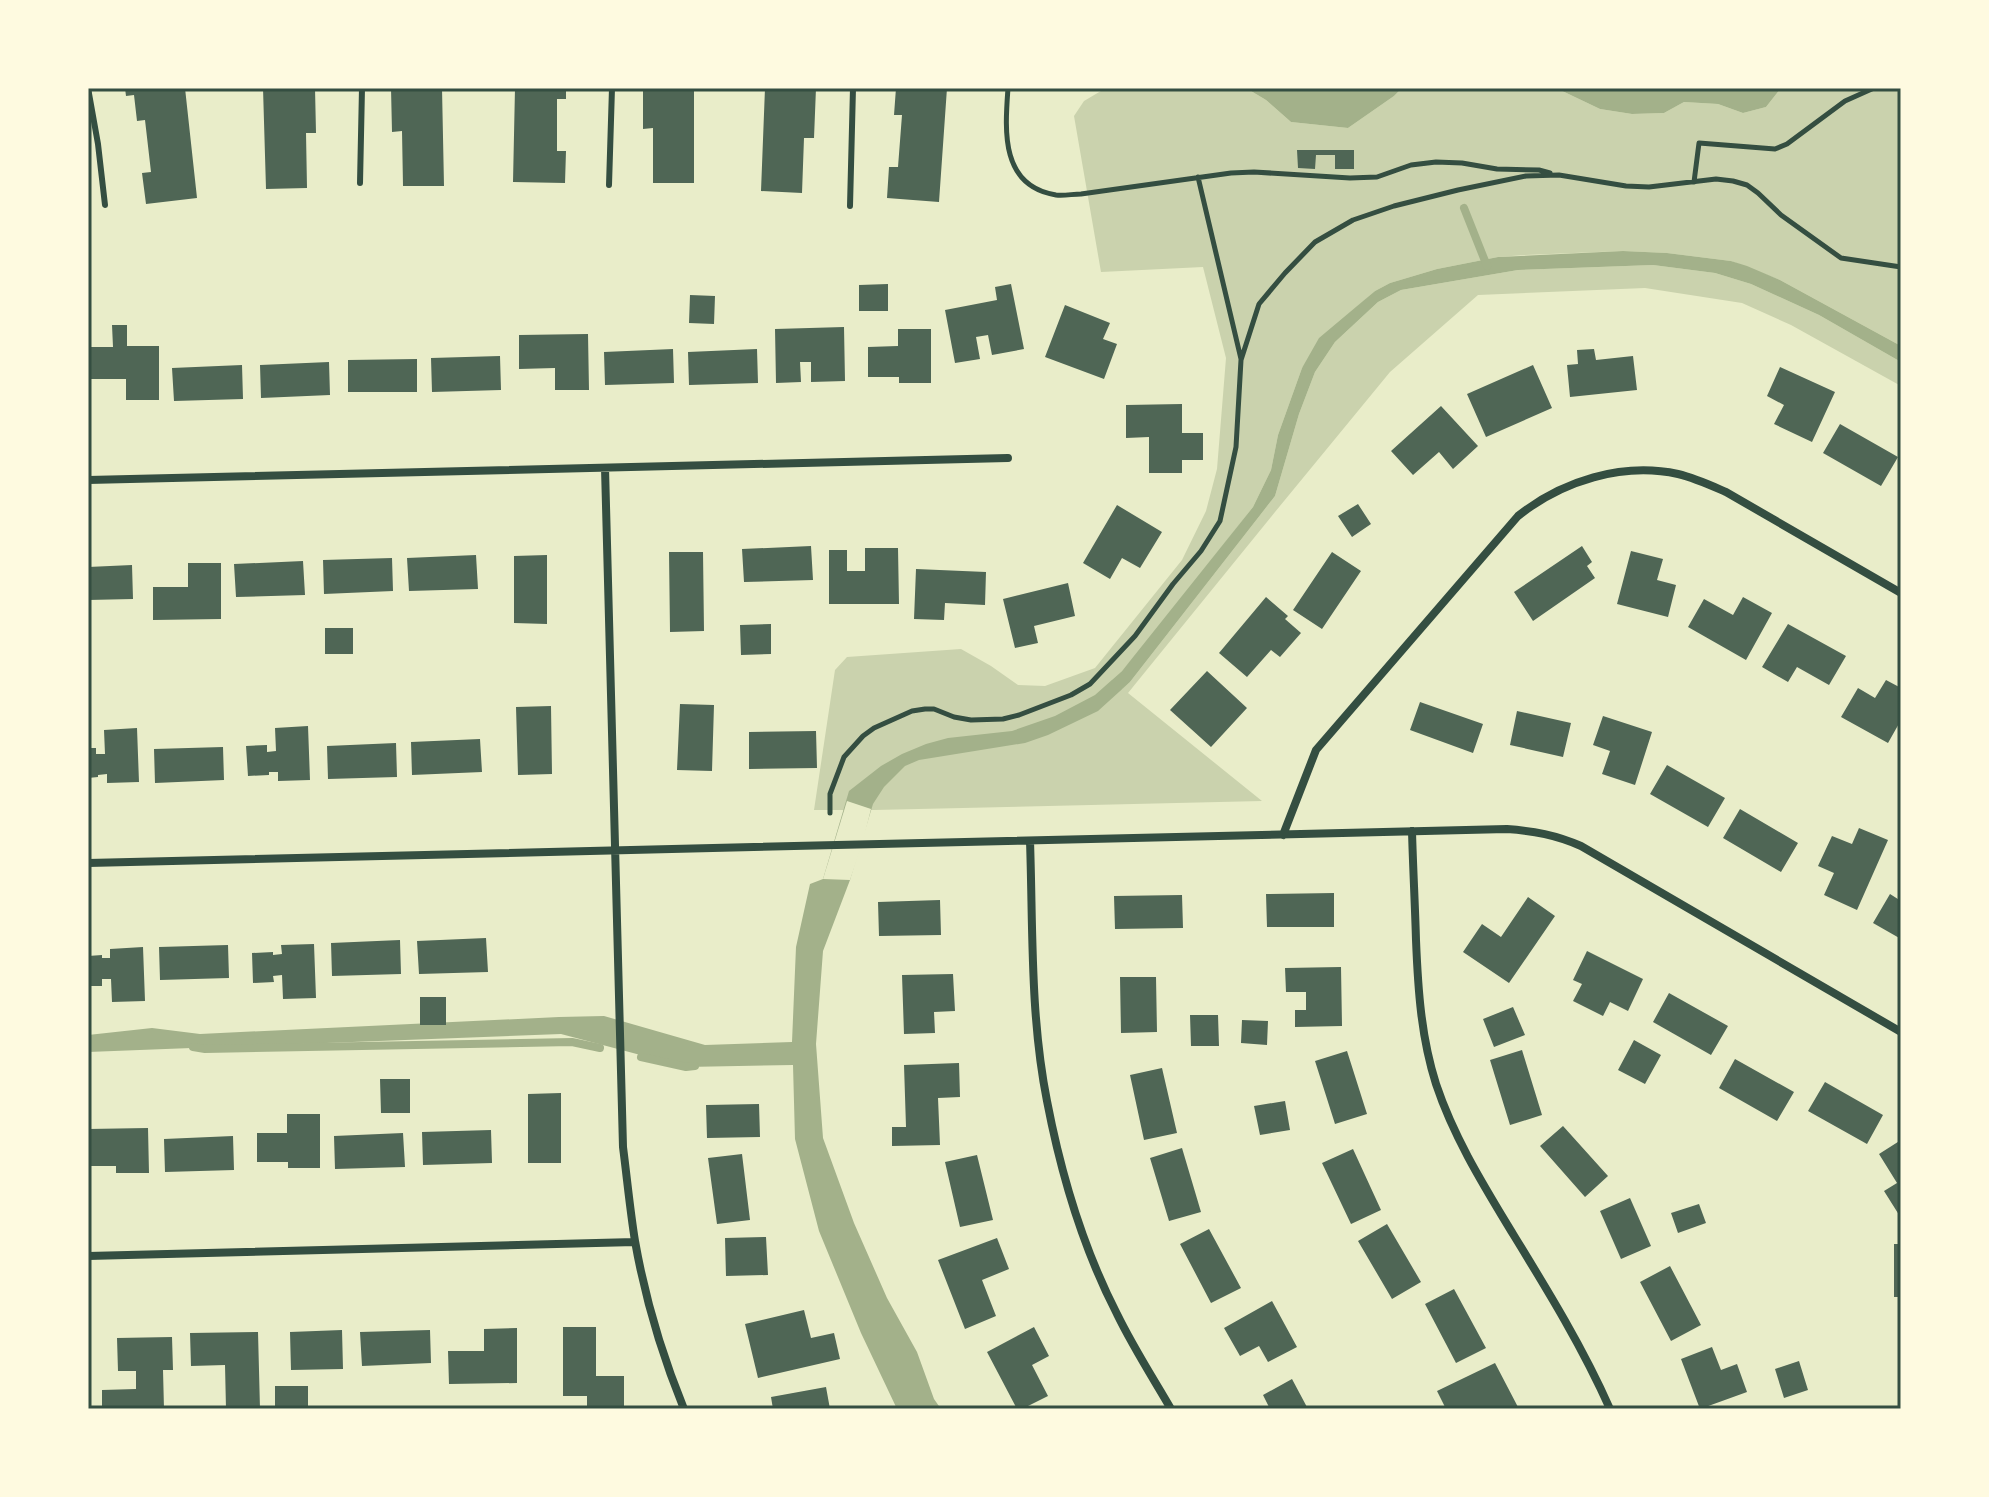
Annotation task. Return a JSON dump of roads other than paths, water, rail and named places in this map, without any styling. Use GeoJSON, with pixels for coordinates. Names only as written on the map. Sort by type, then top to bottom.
{"type":"FeatureCollection","features":[{"type":"Feature","properties":{"kind":"street"},"geometry":{"type":"LineString","coordinates":[[88,480],[1008,458]]}},
{"type":"Feature","properties":{"kind":"street"},"geometry":{"type":"LineString","coordinates":[[605,468],[623,1147],[635,1242],[652,1316],[684,1409]]}},
{"type":"Feature","properties":{"kind":"street"},"geometry":{"type":"LineString","coordinates":[[1283,835],[1316,750],[1518,516],[1534,503],[1567,486],[1592,477],[1624,472],[1666,473],[1702,482],[1726,492],[1901,593]]}},
{"type":"Feature","properties":{"kind":"street"},"geometry":{"type":"LineString","coordinates":[[88,863],[1412,831],[1535,831],[1581,846],[1901,1032]]}},
{"type":"Feature","properties":{"kind":"street"},"geometry":{"type":"LineString","coordinates":[[1412,831],[1419,989],[1424,1037],[1436,1082],[1460,1142],[1481,1183],[1561,1313],[1610,1409]]}},
{"type":"Feature","properties":{"kind":"street"},"geometry":{"type":"LineString","coordinates":[[1030,841],[1040,1052],[1047,1100],[1066,1183],[1116,1312],[1171,1409]]}},
{"type":"Feature","properties":{"kind":"street"},"geometry":{"type":"LineString","coordinates":[[88,1256],[635,1242]]}},
{"type":"Feature","properties":{"kind":"lane"},"geometry":{"type":"LineString","coordinates":[[88,88],[105,205]]}},
{"type":"Feature","properties":{"kind":"lane"},"geometry":{"type":"LineString","coordinates":[[360,183],[362,88]]}},
{"type":"Feature","properties":{"kind":"lane"},"geometry":{"type":"LineString","coordinates":[[609,185],[612,88]]}},
{"type":"Feature","properties":{"kind":"lane"},"geometry":{"type":"LineString","coordinates":[[850,206],[853,88]]}},
{"type":"Feature","properties":{"kind":"waterway"},"geometry":{"type":"LineString","coordinates":[[1464,208],[1487,266]]}},
{"type":"Feature","properties":{"kind":"waterway"},"geometry":{"type":"LineString","coordinates":[[193,1047],[572,1042],[600,1048]]}},
{"type":"Feature","properties":{"kind":"waterway"},"geometry":{"type":"LineString","coordinates":[[641,1057],[686,1067],[695,1066]]}}]}
